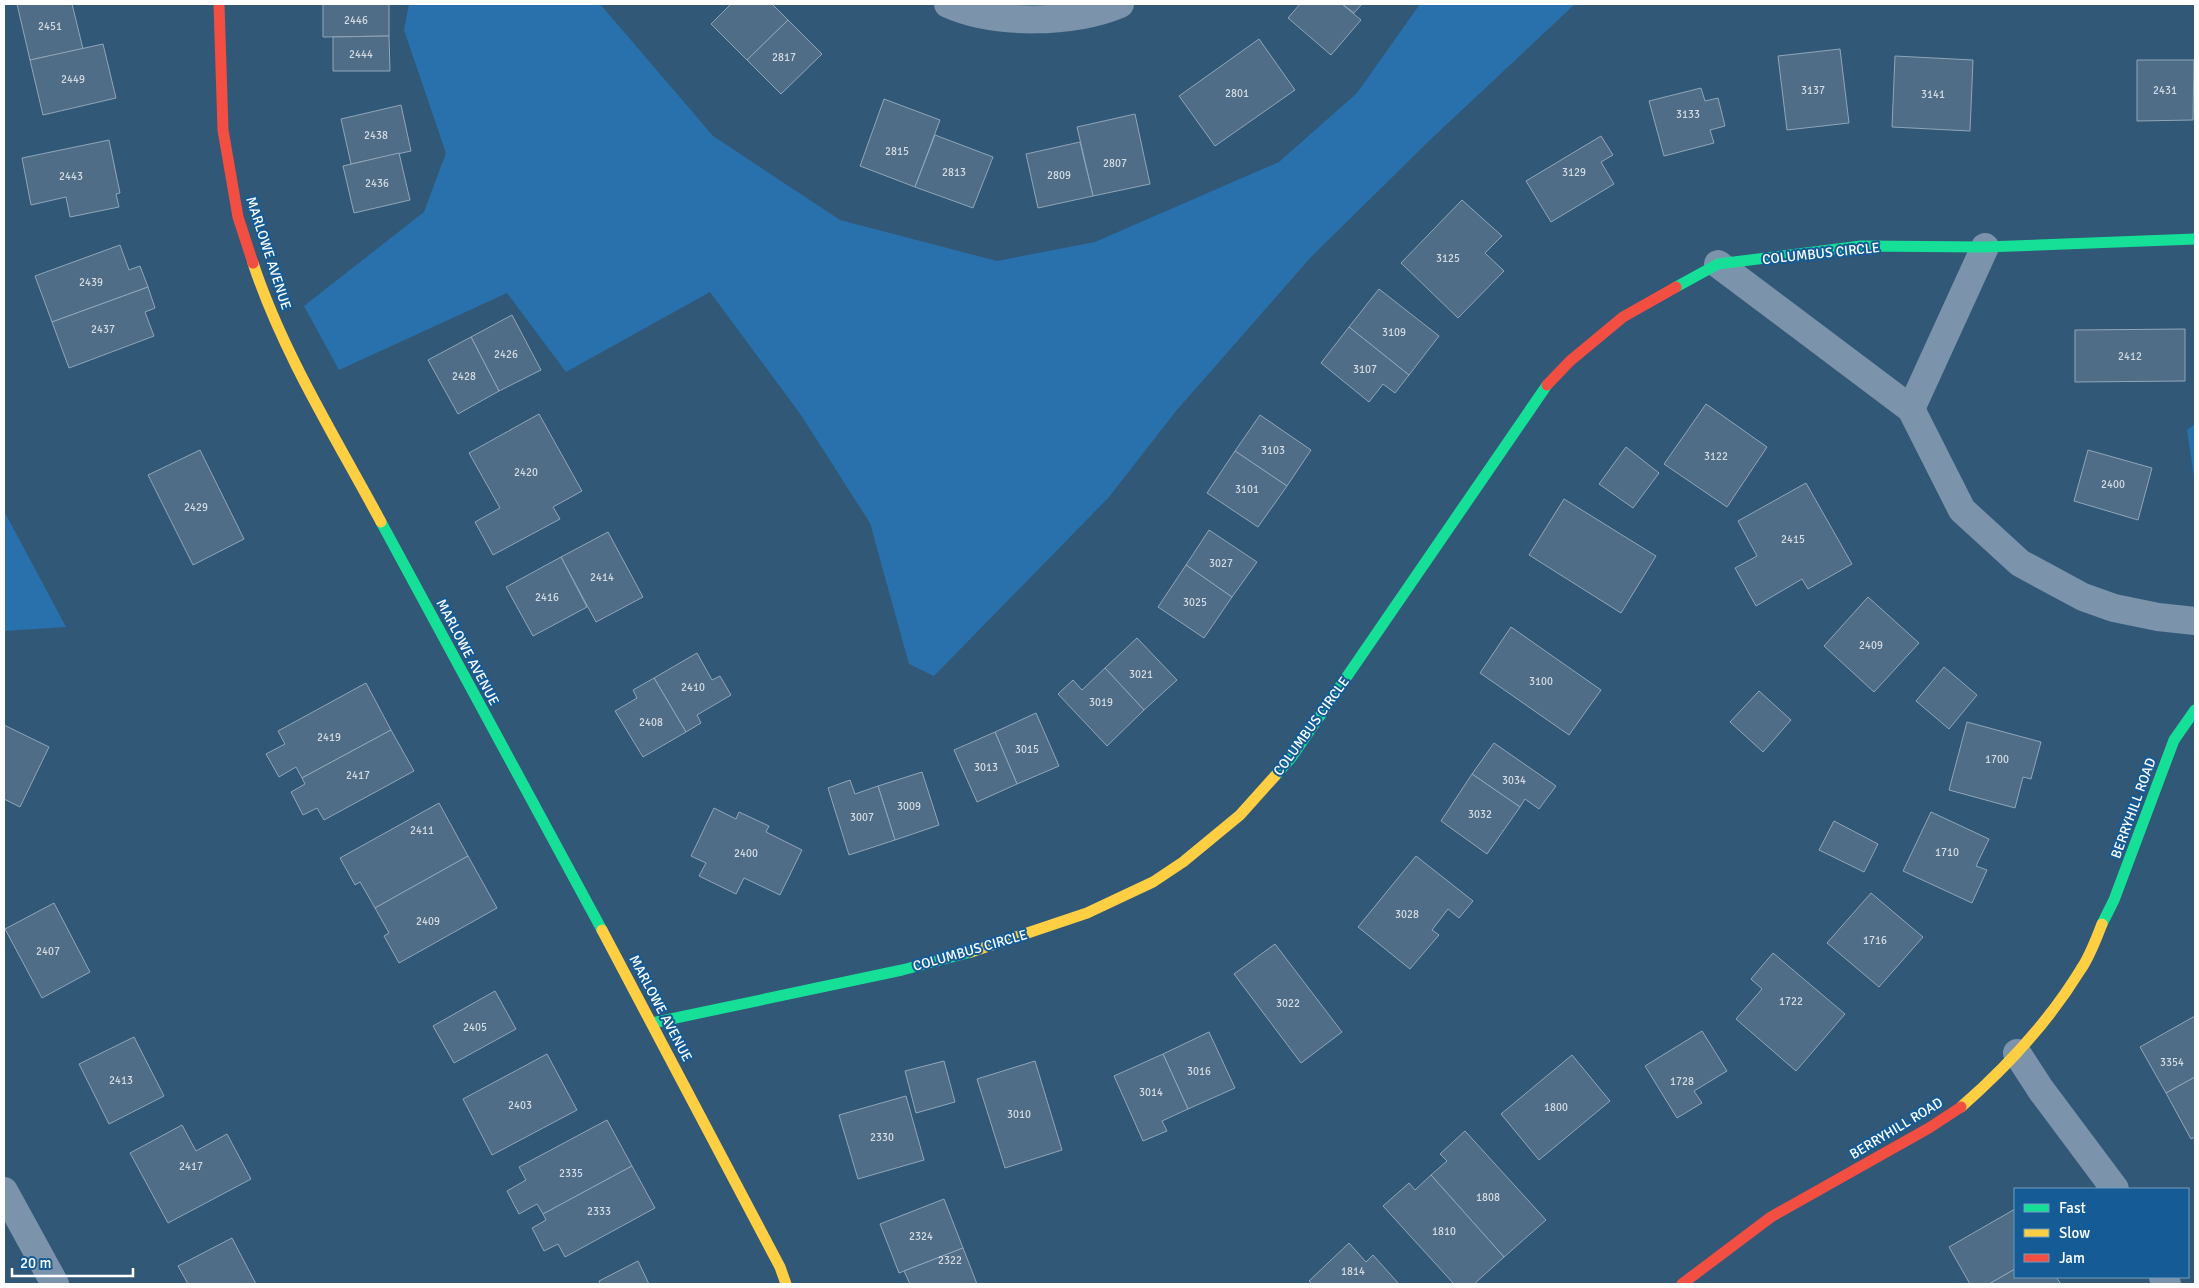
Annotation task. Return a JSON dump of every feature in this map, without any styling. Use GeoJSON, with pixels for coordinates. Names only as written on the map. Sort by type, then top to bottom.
{"type":"FeatureCollection","features":[{"type":"Feature","properties":{"kind":"street","name":"MARLOWE AVENUE"},"geometry":{"type":"LineString","coordinates":[[219,4],[223,130],[238,216],[266,300],[283,340],[652,1023],[780,1268],[786,1284]]}},
{"type":"Feature","properties":{"kind":"street"},"geometry":{"type":"LineString","coordinates":[[948,4],[984,15],[1037,20],[1063,18],[1120,4]]}},
{"type":"Feature","properties":{"kind":"street","name":"COLUMBUS CIRCLE"},"geometry":{"type":"LineString","coordinates":[[652,1023],[893,972],[965,954],[1087,913],[1153,882],[1184,862],[1240,815],[1291,758],[1546,386],[1570,361],[1622,317],[1718,264],[1861,246],[1985,247],[2195,239]]}},
{"type":"Feature","properties":{"kind":"street"},"geometry":{"type":"LineString","coordinates":[[1911,409],[1985,247]]}},
{"type":"Feature","properties":{"kind":"street"},"geometry":{"type":"LineString","coordinates":[[1718,264],[1911,409],[1962,510],[2020,563],[2082,597],[2114,608],[2158,617],[2195,620]]}},
{"type":"Feature","properties":{"kind":"street","name":"BERRYHILL ROAD"},"geometry":{"type":"LineString","coordinates":[[1682,1284],[1771,1217],[1929,1128],[1988,1083],[2040,1029],[2082,968],[2114,900],[2174,740],[2195,710]]}},
{"type":"Feature","properties":{"kind":"street"},"geometry":{"type":"LineString","coordinates":[[2017,1053],[2040,1090],[2114,1188]]}},
{"type":"Feature","properties":{"kind":"street"},"geometry":{"type":"LineString","coordinates":[[4,1191],[55,1284]]}},
{"type":"Feature","properties":{"kind":"shaded area"},"geometry":{"type":"Polygon","coordinates":[[[409,4],[600,4],[713,136],[840,220],[997,261],[1095,242],[1279,162],[1357,93],[1420,4],[1575,4],[1431,139],[1311,257],[1176,411],[1109,497],[934,676],[909,664],[870,523],[801,415],[710,292],[566,372],[507,293],[339,370],[304,306],[424,212],[446,153],[404,30],[409,4]]]}},
{"type":"Feature","properties":{"kind":"shaded area"},"geometry":{"type":"Polygon","coordinates":[[[2195,424],[2195,483],[2187,430],[2195,424]]]}},
{"type":"Feature","properties":{"kind":"shaded area"},"geometry":{"type":"Polygon","coordinates":[[[4,511],[66,627],[4,631],[4,511]]]}},
{"type":"Feature","properties":{"kind":"building"},"geometry":{"type":"Polygon","coordinates":[[[17,4],[72,4],[83,49],[30,60],[17,4]]]}},
{"type":"Feature","properties":{"kind":"building"},"geometry":{"type":"Polygon","coordinates":[[[323,4],[389,4],[389,36],[323,37],[323,4]]]}},
{"type":"Feature","properties":{"kind":"building"},"geometry":{"type":"Polygon","coordinates":[[[731,4],[772,4],[788,20],[747,60],[711,24],[731,4]]]}},
{"type":"Feature","properties":{"kind":"building"},"geometry":{"type":"Polygon","coordinates":[[[1300,4],[1342,4],[1361,20],[1331,55],[1288,18],[1300,4]]]}},
{"type":"Feature","properties":{"kind":"building"},"geometry":{"type":"Polygon","coordinates":[[[1342,4],[1362,4],[1354,13],[1342,4]]]}},
{"type":"Feature","properties":{"kind":"building"},"geometry":{"type":"Polygon","coordinates":[[[788,20],[822,54],[781,94],[747,60],[788,20]]]}},
{"type":"Feature","properties":{"kind":"building"},"geometry":{"type":"Polygon","coordinates":[[[389,36],[390,71],[333,71],[333,37],[389,36]]]}},
{"type":"Feature","properties":{"kind":"building"},"geometry":{"type":"Polygon","coordinates":[[[1259,39],[1295,90],[1215,146],[1179,96],[1259,39]]]}},
{"type":"Feature","properties":{"kind":"building"},"geometry":{"type":"Polygon","coordinates":[[[103,44],[116,98],[43,115],[30,60],[103,44]]]}},
{"type":"Feature","properties":{"kind":"building"},"geometry":{"type":"Polygon","coordinates":[[[1840,49],[1849,123],[1787,130],[1778,56],[1840,49]]]}},
{"type":"Feature","properties":{"kind":"building"},"geometry":{"type":"Polygon","coordinates":[[[1895,56],[1973,60],[1970,131],[1892,127],[1895,56]]]}},
{"type":"Feature","properties":{"kind":"building"},"geometry":{"type":"Polygon","coordinates":[[[2137,60],[2194,60],[2193,120],[2137,121],[2137,60]]]}},
{"type":"Feature","properties":{"kind":"building"},"geometry":{"type":"Polygon","coordinates":[[[1701,88],[1705,101],[1718,98],[1725,126],[1710,130],[1714,143],[1664,156],[1649,101],[1701,88]]]}},
{"type":"Feature","properties":{"kind":"building"},"geometry":{"type":"Polygon","coordinates":[[[884,99],[940,120],[915,187],[860,166],[884,99]]]}},
{"type":"Feature","properties":{"kind":"building"},"geometry":{"type":"Polygon","coordinates":[[[401,105],[411,151],[351,164],[341,119],[401,105]]]}},
{"type":"Feature","properties":{"kind":"building"},"geometry":{"type":"Polygon","coordinates":[[[1135,114],[1150,184],[1093,196],[1077,127],[1135,114]]]}},
{"type":"Feature","properties":{"kind":"building"},"geometry":{"type":"Polygon","coordinates":[[[935,135],[993,157],[973,208],[915,187],[935,135]]]}},
{"type":"Feature","properties":{"kind":"building"},"geometry":{"type":"Polygon","coordinates":[[[1601,136],[1613,155],[1601,162],[1614,184],[1551,222],[1526,181],[1601,136]]]}},
{"type":"Feature","properties":{"kind":"building"},"geometry":{"type":"Polygon","coordinates":[[[109,140],[120,193],[116,194],[119,207],[70,217],[66,197],[31,205],[22,158],[109,140]]]}},
{"type":"Feature","properties":{"kind":"building"},"geometry":{"type":"Polygon","coordinates":[[[1080,142],[1093,196],[1038,208],[1026,154],[1080,142]]]}},
{"type":"Feature","properties":{"kind":"building"},"geometry":{"type":"Polygon","coordinates":[[[399,153],[410,200],[354,213],[343,166],[399,153]]]}},
{"type":"Feature","properties":{"kind":"building"},"geometry":{"type":"Polygon","coordinates":[[[1462,200],[1502,236],[1485,253],[1504,271],[1458,318],[1401,263],[1462,200]]]}},
{"type":"Feature","properties":{"kind":"building"},"geometry":{"type":"Polygon","coordinates":[[[120,245],[129,270],[140,266],[148,287],[52,322],[35,276],[120,245]]]}},
{"type":"Feature","properties":{"kind":"building"},"geometry":{"type":"Polygon","coordinates":[[[148,287],[155,308],[145,312],[154,336],[69,368],[52,322],[148,287]]]}},
{"type":"Feature","properties":{"kind":"building"},"geometry":{"type":"Polygon","coordinates":[[[1379,289],[1439,336],[1409,375],[1349,327],[1379,289]]]}},
{"type":"Feature","properties":{"kind":"building"},"geometry":{"type":"Polygon","coordinates":[[[512,315],[541,370],[499,391],[471,337],[512,315]]]}},
{"type":"Feature","properties":{"kind":"building"},"geometry":{"type":"Polygon","coordinates":[[[1349,327],[1409,375],[1395,393],[1383,384],[1369,402],[1321,363],[1349,327]]]}},
{"type":"Feature","properties":{"kind":"building"},"geometry":{"type":"Polygon","coordinates":[[[2185,329],[2185,381],[2075,382],[2075,330],[2185,329]]]}},
{"type":"Feature","properties":{"kind":"building"},"geometry":{"type":"Polygon","coordinates":[[[471,337],[499,391],[458,414],[428,360],[471,337]]]}},
{"type":"Feature","properties":{"kind":"building"},"geometry":{"type":"Polygon","coordinates":[[[1706,404],[1767,447],[1727,507],[1664,464],[1706,404]]]}},
{"type":"Feature","properties":{"kind":"building"},"geometry":{"type":"Polygon","coordinates":[[[539,414],[582,491],[553,507],[560,519],[493,555],[475,522],[500,508],[469,453],[539,414]]]}},
{"type":"Feature","properties":{"kind":"building"},"geometry":{"type":"Polygon","coordinates":[[[1260,415],[1311,450],[1287,486],[1235,451],[1260,415]]]}},
{"type":"Feature","properties":{"kind":"building"},"geometry":{"type":"Polygon","coordinates":[[[1626,447],[1659,473],[1633,508],[1599,484],[1626,447]]]}},
{"type":"Feature","properties":{"kind":"building"},"geometry":{"type":"Polygon","coordinates":[[[200,450],[244,539],[193,565],[148,475],[200,450]]]}},
{"type":"Feature","properties":{"kind":"building"},"geometry":{"type":"Polygon","coordinates":[[[2088,450],[2152,468],[2138,520],[2074,501],[2088,450]]]}},
{"type":"Feature","properties":{"kind":"building"},"geometry":{"type":"Polygon","coordinates":[[[1235,451],[1287,486],[1258,527],[1207,493],[1235,451]]]}},
{"type":"Feature","properties":{"kind":"building"},"geometry":{"type":"Polygon","coordinates":[[[1806,483],[1852,564],[1808,589],[1802,579],[1756,606],[1735,568],[1757,556],[1738,521],[1806,483]]]}},
{"type":"Feature","properties":{"kind":"building"},"geometry":{"type":"Polygon","coordinates":[[[1564,499],[1656,556],[1621,613],[1529,555],[1564,499]]]}},
{"type":"Feature","properties":{"kind":"building"},"geometry":{"type":"Polygon","coordinates":[[[1209,530],[1257,562],[1232,597],[1186,565],[1209,530]]]}},
{"type":"Feature","properties":{"kind":"building"},"geometry":{"type":"Polygon","coordinates":[[[608,532],[643,597],[596,622],[561,557],[608,532]]]}},
{"type":"Feature","properties":{"kind":"building"},"geometry":{"type":"Polygon","coordinates":[[[561,557],[587,607],[533,636],[506,587],[561,557]]]}},
{"type":"Feature","properties":{"kind":"building"},"geometry":{"type":"Polygon","coordinates":[[[1186,565],[1232,597],[1204,638],[1158,607],[1186,565]]]}},
{"type":"Feature","properties":{"kind":"building"},"geometry":{"type":"Polygon","coordinates":[[[1868,597],[1919,643],[1874,692],[1824,646],[1868,597]]]}},
{"type":"Feature","properties":{"kind":"building"},"geometry":{"type":"Polygon","coordinates":[[[1511,627],[1601,690],[1569,735],[1480,673],[1511,627]]]}},
{"type":"Feature","properties":{"kind":"building"},"geometry":{"type":"Polygon","coordinates":[[[1137,638],[1177,680],[1144,710],[1105,668],[1137,638]]]}},
{"type":"Feature","properties":{"kind":"building"},"geometry":{"type":"Polygon","coordinates":[[[697,653],[712,680],[720,676],[731,695],[697,715],[701,723],[686,732],[654,678],[697,653]]]}},
{"type":"Feature","properties":{"kind":"building"},"geometry":{"type":"Polygon","coordinates":[[[1944,667],[1977,695],[1949,729],[1916,701],[1944,667]]]}},
{"type":"Feature","properties":{"kind":"building"},"geometry":{"type":"Polygon","coordinates":[[[1105,668],[1144,710],[1107,746],[1058,694],[1073,680],[1082,690],[1105,668]]]}},
{"type":"Feature","properties":{"kind":"building"},"geometry":{"type":"Polygon","coordinates":[[[654,678],[686,732],[643,757],[615,711],[637,698],[633,690],[654,678]]]}},
{"type":"Feature","properties":{"kind":"building"},"geometry":{"type":"Polygon","coordinates":[[[366,683],[391,730],[302,778],[296,767],[279,777],[266,754],[285,744],[278,731],[366,683]]]}},
{"type":"Feature","properties":{"kind":"building"},"geometry":{"type":"Polygon","coordinates":[[[1759,691],[1791,720],[1763,752],[1730,722],[1759,691]]]}},
{"type":"Feature","properties":{"kind":"building"},"geometry":{"type":"Polygon","coordinates":[[[1036,713],[1059,766],[1017,784],[995,732],[1036,713]]]}},
{"type":"Feature","properties":{"kind":"building"},"geometry":{"type":"Polygon","coordinates":[[[1967,722],[2041,742],[2031,779],[2023,777],[2015,808],[1949,790],[1967,722]]]}},
{"type":"Feature","properties":{"kind":"building"},"geometry":{"type":"Polygon","coordinates":[[[4,725],[49,747],[20,807],[4,799],[4,725]]]}},
{"type":"Feature","properties":{"kind":"building"},"geometry":{"type":"Polygon","coordinates":[[[391,730],[414,771],[324,820],[317,808],[303,815],[291,792],[305,784],[302,778],[391,730]]]}},
{"type":"Feature","properties":{"kind":"building"},"geometry":{"type":"Polygon","coordinates":[[[995,732],[1017,784],[977,802],[954,750],[995,732]]]}},
{"type":"Feature","properties":{"kind":"building"},"geometry":{"type":"Polygon","coordinates":[[[1494,743],[1556,786],[1539,809],[1525,799],[1520,807],[1472,774],[1494,743]]]}},
{"type":"Feature","properties":{"kind":"building"},"geometry":{"type":"Polygon","coordinates":[[[922,772],[939,825],[895,840],[878,786],[922,772]]]}},
{"type":"Feature","properties":{"kind":"building"},"geometry":{"type":"Polygon","coordinates":[[[1472,774],[1520,807],[1487,854],[1441,821],[1472,774]]]}},
{"type":"Feature","properties":{"kind":"building"},"geometry":{"type":"Polygon","coordinates":[[[850,780],[855,794],[878,786],[895,840],[849,855],[828,788],[850,780]]]}},
{"type":"Feature","properties":{"kind":"building"},"geometry":{"type":"Polygon","coordinates":[[[439,803],[468,856],[375,908],[360,882],[355,885],[340,858],[439,803]]]}},
{"type":"Feature","properties":{"kind":"building"},"geometry":{"type":"Polygon","coordinates":[[[714,808],[736,819],[739,812],[769,826],[766,832],[802,850],[780,895],[744,878],[736,894],[699,876],[706,863],[691,856],[714,808]]]}},
{"type":"Feature","properties":{"kind":"building"},"geometry":{"type":"Polygon","coordinates":[[[1931,812],[1989,839],[1976,866],[1987,870],[1972,903],[1903,871],[1931,812]]]}},
{"type":"Feature","properties":{"kind":"building"},"geometry":{"type":"Polygon","coordinates":[[[1834,821],[1878,844],[1864,872],[1819,850],[1834,821]]]}},
{"type":"Feature","properties":{"kind":"building"},"geometry":{"type":"Polygon","coordinates":[[[468,856],[497,908],[399,963],[384,936],[389,933],[375,908],[468,856]]]}},
{"type":"Feature","properties":{"kind":"building"},"geometry":{"type":"Polygon","coordinates":[[[1416,856],[1473,901],[1459,918],[1448,909],[1432,930],[1439,935],[1410,969],[1358,927],[1416,856]]]}},
{"type":"Feature","properties":{"kind":"building"},"geometry":{"type":"Polygon","coordinates":[[[1871,893],[1923,937],[1879,987],[1827,943],[1871,893]]]}},
{"type":"Feature","properties":{"kind":"building"},"geometry":{"type":"Polygon","coordinates":[[[54,903],[90,972],[42,998],[5,929],[54,903]]]}},
{"type":"Feature","properties":{"kind":"building"},"geometry":{"type":"Polygon","coordinates":[[[1275,944],[1342,1032],[1301,1063],[1234,974],[1275,944]]]}},
{"type":"Feature","properties":{"kind":"building"},"geometry":{"type":"Polygon","coordinates":[[[1773,953],[1845,1014],[1796,1071],[1736,1019],[1762,989],[1751,979],[1773,953]]]}},
{"type":"Feature","properties":{"kind":"building"},"geometry":{"type":"Polygon","coordinates":[[[495,991],[516,1029],[454,1063],[433,1026],[495,991]]]}},
{"type":"Feature","properties":{"kind":"building"},"geometry":{"type":"Polygon","coordinates":[[[2195,1016],[2195,1077],[2166,1093],[2140,1047],[2195,1016]]]}},
{"type":"Feature","properties":{"kind":"building"},"geometry":{"type":"Polygon","coordinates":[[[1702,1031],[1727,1071],[1694,1091],[1702,1103],[1677,1118],[1645,1066],[1702,1031]]]}},
{"type":"Feature","properties":{"kind":"building"},"geometry":{"type":"Polygon","coordinates":[[[1209,1032],[1235,1088],[1188,1109],[1163,1054],[1209,1032]]]}},
{"type":"Feature","properties":{"kind":"building"},"geometry":{"type":"Polygon","coordinates":[[[134,1037],[164,1096],[109,1124],[79,1064],[134,1037]]]}},
{"type":"Feature","properties":{"kind":"building"},"geometry":{"type":"Polygon","coordinates":[[[547,1054],[577,1110],[492,1155],[463,1099],[547,1054]]]}},
{"type":"Feature","properties":{"kind":"building"},"geometry":{"type":"Polygon","coordinates":[[[1163,1054],[1188,1109],[1162,1121],[1167,1131],[1143,1141],[1114,1076],[1163,1054]]]}},
{"type":"Feature","properties":{"kind":"building"},"geometry":{"type":"Polygon","coordinates":[[[1572,1055],[1610,1101],[1539,1160],[1501,1114],[1572,1055]]]}},
{"type":"Feature","properties":{"kind":"building"},"geometry":{"type":"Polygon","coordinates":[[[944,1061],[955,1102],[916,1113],[905,1071],[944,1061]]]}},
{"type":"Feature","properties":{"kind":"building"},"geometry":{"type":"Polygon","coordinates":[[[1035,1061],[1062,1150],[1005,1168],[977,1079],[1035,1061]]]}},
{"type":"Feature","properties":{"kind":"building"},"geometry":{"type":"Polygon","coordinates":[[[2195,1077],[2195,1137],[2191,1139],[2166,1093],[2195,1077]]]}},
{"type":"Feature","properties":{"kind":"building"},"geometry":{"type":"Polygon","coordinates":[[[906,1096],[924,1160],[858,1179],[839,1115],[906,1096]]]}},
{"type":"Feature","properties":{"kind":"building"},"geometry":{"type":"Polygon","coordinates":[[[607,1120],[632,1166],[543,1214],[537,1204],[519,1214],[507,1191],[526,1180],[519,1167],[607,1120]]]}},
{"type":"Feature","properties":{"kind":"building"},"geometry":{"type":"Polygon","coordinates":[[[182,1125],[196,1151],[227,1134],[251,1179],[168,1223],[130,1153],[182,1125]]]}},
{"type":"Feature","properties":{"kind":"building"},"geometry":{"type":"Polygon","coordinates":[[[1465,1131],[1546,1220],[1504,1257],[1431,1175],[1447,1161],[1440,1154],[1465,1131]]]}},
{"type":"Feature","properties":{"kind":"building"},"geometry":{"type":"Polygon","coordinates":[[[632,1166],[655,1208],[565,1257],[558,1244],[544,1251],[532,1228],[546,1220],[543,1214],[632,1166]]]}},
{"type":"Feature","properties":{"kind":"building"},"geometry":{"type":"Polygon","coordinates":[[[1431,1175],[1504,1257],[1474,1284],[1454,1284],[1383,1206],[1409,1183],[1415,1190],[1431,1175]]]}},
{"type":"Feature","properties":{"kind":"building"},"geometry":{"type":"Polygon","coordinates":[[[944,1199],[963,1248],[899,1273],[880,1224],[944,1199]]]}},
{"type":"Feature","properties":{"kind":"building"},"geometry":{"type":"Polygon","coordinates":[[[2014,1210],[2014,1270],[1989,1284],[1970,1284],[1949,1247],[2014,1210]]]}},
{"type":"Feature","properties":{"kind":"building"},"geometry":{"type":"Polygon","coordinates":[[[232,1238],[256,1284],[188,1284],[178,1266],[232,1238]]]}},
{"type":"Feature","properties":{"kind":"building"},"geometry":{"type":"Polygon","coordinates":[[[1349,1243],[1366,1262],[1373,1255],[1399,1284],[1312,1284],[1309,1281],[1349,1243]]]}},
{"type":"Feature","properties":{"kind":"building"},"geometry":{"type":"Polygon","coordinates":[[[963,1248],[977,1284],[910,1284],[904,1271],[963,1248]]]}},
{"type":"Feature","properties":{"kind":"building"},"geometry":{"type":"Polygon","coordinates":[[[638,1261],[649,1284],[600,1284],[599,1281],[638,1261]]]}},
{"type":"Feature","properties":{"kind":"building"},"geometry":{"type":"Polygon","coordinates":[[[2014,1270],[2014,1278],[2057,1278],[2061,1284],[1989,1284],[2014,1270]]]}},
{"type":"Feature","properties":{"kind":"traffic: fast"},"geometry":{"type":"LineString","coordinates":[[1676,287],[1718,264],[1861,246],[1985,247],[2195,239]]}},
{"type":"Feature","properties":{"kind":"traffic: fast"},"geometry":{"type":"LineString","coordinates":[[1275,776],[1291,758],[1547,385]]}},
{"type":"Feature","properties":{"kind":"traffic: fast"},"geometry":{"type":"LineString","coordinates":[[381,522],[602,930]]}},
{"type":"Feature","properties":{"kind":"traffic: fast"},"geometry":{"type":"LineString","coordinates":[[2102,924],[2114,900],[2174,740],[2195,710]]}},
{"type":"Feature","properties":{"kind":"traffic: fast"},"geometry":{"type":"LineString","coordinates":[[652,1023],[902,970],[971,952]]}},
{"type":"Feature","properties":{"kind":"traffic: slow"},"geometry":{"type":"LineString","coordinates":[[253,263],[265,297],[295,363],[381,522]]}},
{"type":"Feature","properties":{"kind":"traffic: slow"},"geometry":{"type":"LineString","coordinates":[[971,952],[1087,913],[1153,882],[1183,862],[1240,815],[1275,776]]}},
{"type":"Feature","properties":{"kind":"traffic: slow"},"geometry":{"type":"LineString","coordinates":[[1961,1107],[2011,1060],[2055,1008],[2084,964],[2102,924]]}},
{"type":"Feature","properties":{"kind":"traffic: slow"},"geometry":{"type":"LineString","coordinates":[[602,930],[780,1267],[786,1284]]}},
{"type":"Feature","properties":{"kind":"traffic: jam"},"geometry":{"type":"LineString","coordinates":[[219,4],[223,130],[238,217],[253,263]]}},
{"type":"Feature","properties":{"kind":"traffic: jam"},"geometry":{"type":"LineString","coordinates":[[1547,385],[1570,361],[1623,317],[1676,287]]}},
{"type":"Feature","properties":{"kind":"traffic: jam"},"geometry":{"type":"LineString","coordinates":[[1682,1284],[1771,1217],[1929,1128],[1961,1107]]}}]}
